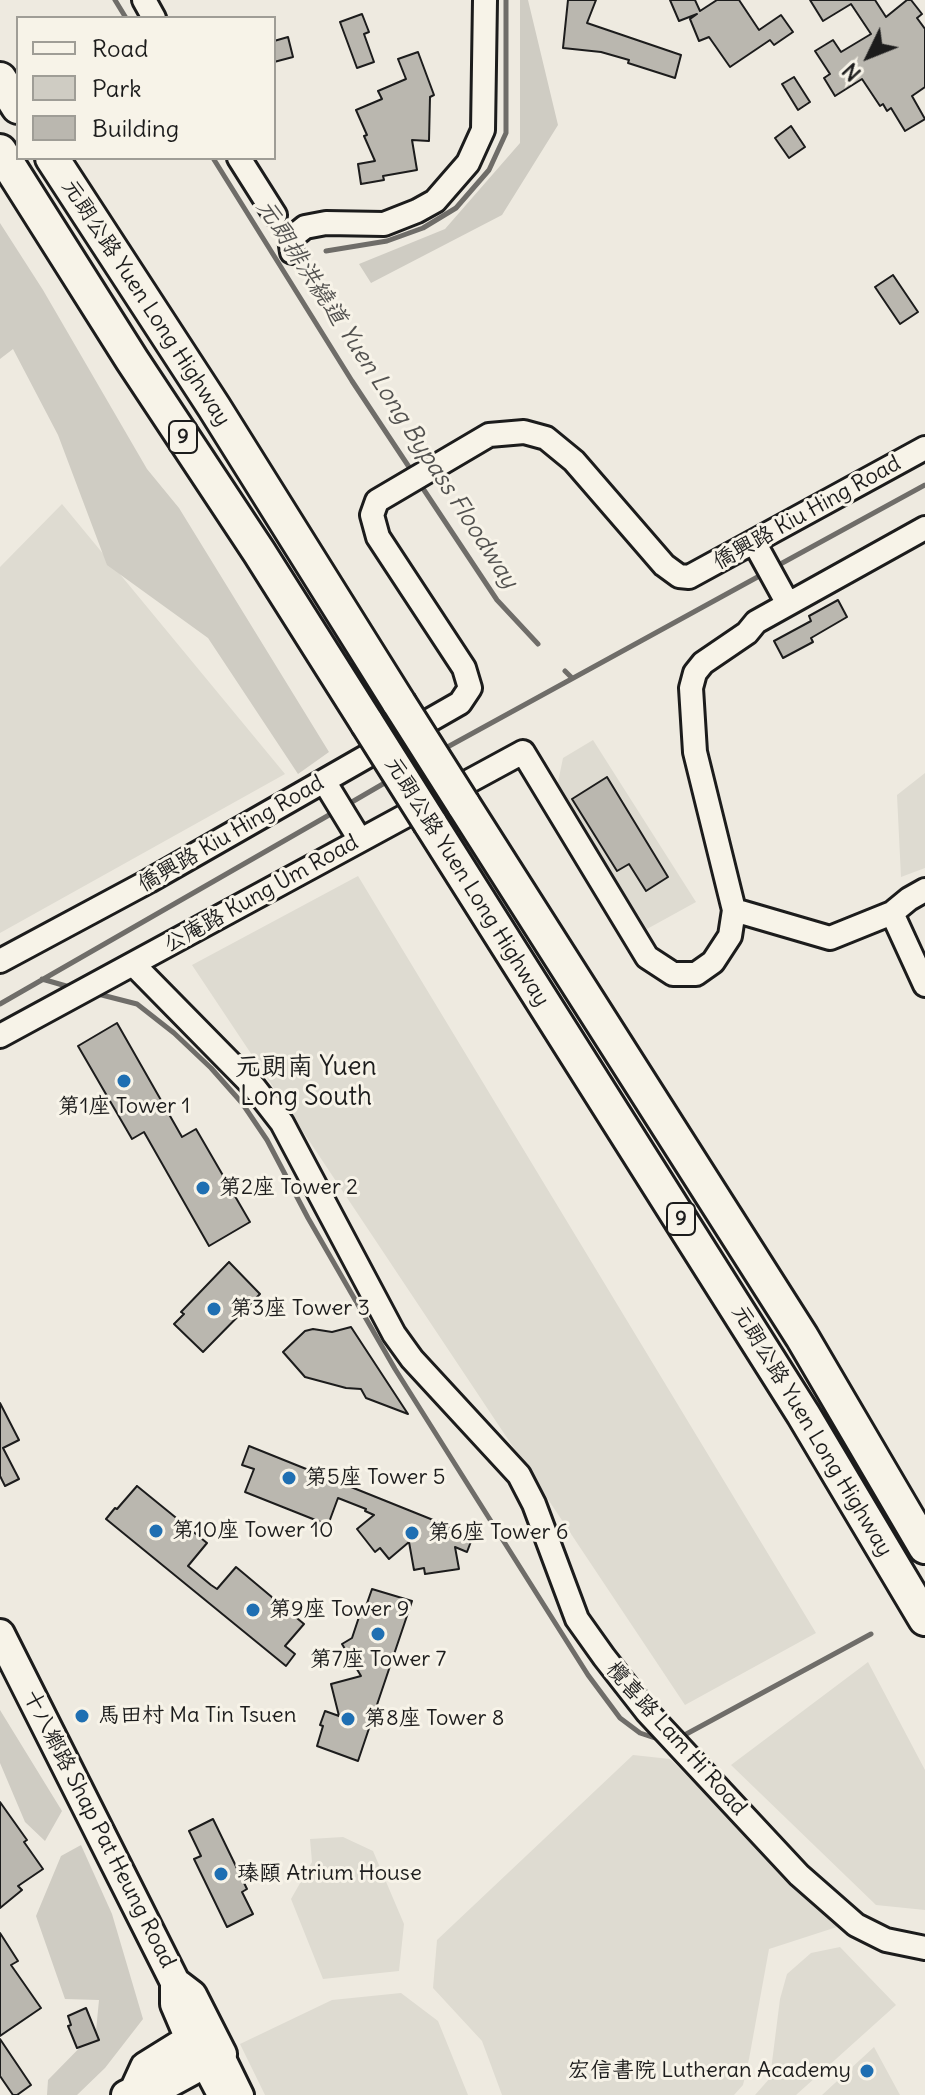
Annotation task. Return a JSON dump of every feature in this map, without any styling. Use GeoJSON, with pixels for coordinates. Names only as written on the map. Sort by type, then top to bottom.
{"type":"FeatureCollection","features":[{"type":"Feature","properties":{"kind":"highway"},"geometry":{"type":"LineString","coordinates":[[0,79],[16,104]]}},
{"type":"Feature","properties":{"kind":"highway","name":"元朗公路 Yuen Long Highway"},"geometry":{"type":"LineString","coordinates":[[0,151],[132,360],[259,552],[803,1414],[925,1619]]}},
{"type":"Feature","properties":{"kind":"highway","name":"元朗公路 Yuen Long Highway"},"geometry":{"type":"LineString","coordinates":[[53,160],[214,407],[802,1337],[925,1547]]}},
{"type":"Feature","properties":{"kind":"main road","name":"十八鄉路 Shap Pat Heung Road"},"geometry":{"type":"LineString","coordinates":[[0,1634],[175,1982],[175,2004],[200,2034],[212,2059]]}},
{"type":"Feature","properties":{"kind":"main road"},"geometry":{"type":"LineString","coordinates":[[130,2093],[145,2067],[200,2034]]}},
{"type":"Feature","properties":{"kind":"main road"},"geometry":{"type":"LineString","coordinates":[[130,2093],[156,2090],[212,2059]]}},
{"type":"Feature","properties":{"kind":"street"},"geometry":{"type":"LineString","coordinates":[[292,252],[290,239],[305,227],[326,223],[384,224],[417,211],[435,201],[468,163],[483,130],[485,0]]}},
{"type":"Feature","properties":{"kind":"street"},"geometry":{"type":"LineString","coordinates":[[240,160],[275,215]]}},
{"type":"Feature","properties":{"kind":"street","name":"僑興路 Kiu Hing Road"},"geometry":{"type":"LineString","coordinates":[[0,961],[149,881],[460,703],[470,688],[464,668],[378,537],[372,515],[377,501],[489,435],[524,432],[546,438],[574,461],[664,565],[679,576],[689,577],[925,448]]}},
{"type":"Feature","properties":{"kind":"street"},"geometry":{"type":"LineString","coordinates":[[925,528],[756,622],[747,633],[703,663],[695,673],[691,688],[695,752],[734,910],[830,938],[892,913],[925,890]]}},
{"type":"Feature","properties":{"kind":"street"},"geometry":{"type":"LineString","coordinates":[[754,542],[788,604]]}},
{"type":"Feature","properties":{"kind":"street","name":"公庵路 Kung Um Road"},"geometry":{"type":"LineString","coordinates":[[0,1036],[523,752],[647,957],[673,974],[696,974],[713,962],[730,936],[734,910]]}},
{"type":"Feature","properties":{"kind":"street"},"geometry":{"type":"LineString","coordinates":[[324,781],[360,840]]}},
{"type":"Feature","properties":{"kind":"street"},"geometry":{"type":"LineString","coordinates":[[892,913],[925,985]]}},
{"type":"Feature","properties":{"kind":"street","name":"欖喜路 Lam Hi Road"},"geometry":{"type":"LineString","coordinates":[[125,970],[254,1087],[282,1123],[394,1334],[412,1359],[519,1475],[534,1504],[577,1619],[647,1712],[799,1875],[856,1925],[886,1940],[925,1948]]}},
{"type":"Feature","properties":{"kind":"street","name":"十八鄉路 Shap Pat Heung Road"},"geometry":{"type":"LineString","coordinates":[[212,2059],[219,2095]]}},
{"type":"Feature","properties":{"kind":"street","name":"十八鄉路 Shap Pat Heung Road"},"geometry":{"type":"LineString","coordinates":[[212,2059],[242,2095]]}},
{"type":"Feature","properties":{"kind":"shaded area"},"geometry":{"type":"Polygon","coordinates":[[[62,504],[285,774],[0,933],[0,567],[62,504]]]}},
{"type":"Feature","properties":{"kind":"shaded area"},"geometry":{"type":"Polygon","coordinates":[[[593,740],[696,902],[647,929],[557,787],[563,758],[593,740]]]}},
{"type":"Feature","properties":{"kind":"shaded area"},"geometry":{"type":"Polygon","coordinates":[[[925,773],[925,868],[901,877],[897,795],[925,773]]]}},
{"type":"Feature","properties":{"kind":"shaded area"},"geometry":{"type":"Polygon","coordinates":[[[358,876],[816,1633],[685,1705],[192,965],[358,876]]]}},
{"type":"Feature","properties":{"kind":"shaded area"},"geometry":{"type":"Polygon","coordinates":[[[868,1662],[925,1770],[925,1910],[876,1905],[731,1765],[868,1662]]]}},
{"type":"Feature","properties":{"kind":"shaded area"},"geometry":{"type":"Polygon","coordinates":[[[633,1755],[670,1759],[840,1926],[769,1949],[743,2085],[734,2095],[502,2095],[482,2041],[433,1988],[437,1940],[633,1755]]]}},
{"type":"Feature","properties":{"kind":"shaded area"},"geometry":{"type":"Polygon","coordinates":[[[343,1837],[373,1851],[404,1924],[399,1971],[323,1979],[291,1899],[312,1862],[310,1839],[343,1837]]]}},
{"type":"Feature","properties":{"kind":"shaded area"},"geometry":{"type":"Polygon","coordinates":[[[840,1947],[896,2005],[796,2095],[755,2095],[770,2078],[780,1999],[787,1974],[811,1953],[840,1947]]]}},
{"type":"Feature","properties":{"kind":"shaded area"},"geometry":{"type":"Polygon","coordinates":[[[401,1993],[438,2021],[468,2095],[265,2095],[240,2044],[332,2000],[401,1993]]]}},
{"type":"Feature","properties":{"kind":"shaded area","name":"宏信書院 Lutheran Academy"},"geometry":{"type":"Polygon","coordinates":[[[874,2047],[900,2095],[822,2095],[874,2047]]]}},
{"type":"Feature","properties":{"kind":"green space"},"geometry":{"type":"Polygon","coordinates":[[[520,0],[528,0],[558,125],[502,215],[371,283],[359,264],[445,229],[520,143],[520,0]]]}},
{"type":"Feature","properties":{"kind":"green space"},"geometry":{"type":"Polygon","coordinates":[[[0,223],[43,290],[147,469],[179,508],[329,752],[298,774],[208,638],[107,565],[58,435],[13,349],[0,359],[0,223]]]}},
{"type":"Feature","properties":{"kind":"green space"},"geometry":{"type":"Polygon","coordinates":[[[0,1710],[62,1811],[45,1841],[25,1822],[0,1763],[0,1710]]]}},
{"type":"Feature","properties":{"kind":"green space"},"geometry":{"type":"Polygon","coordinates":[[[81,1845],[112,1914],[143,2019],[105,2068],[77,2095],[47,2095],[48,2080],[96,2031],[99,2000],[65,1999],[36,1916],[61,1856],[81,1845]]]}},
{"type":"Feature","properties":{"kind":"building"},"geometry":{"type":"Polygon","coordinates":[[[568,0],[596,0],[587,23],[681,55],[675,78],[601,52],[563,48],[568,0]]]}},
{"type":"Feature","properties":{"kind":"building"},"geometry":{"type":"Polygon","coordinates":[[[670,0],[695,0],[700,11],[717,0],[739,0],[759,30],[781,15],[793,32],[774,45],[770,40],[730,67],[709,37],[699,41],[690,19],[697,14],[679,21],[670,0]]]}},
{"type":"Feature","properties":{"kind":"building"},"geometry":{"type":"Polygon","coordinates":[[[810,0],[875,0],[886,17],[911,0],[922,14],[917,18],[925,29],[925,87],[912,96],[925,119],[905,131],[891,108],[887,111],[883,104],[880,106],[862,79],[835,96],[824,78],[830,74],[815,51],[833,40],[841,52],[871,34],[851,4],[823,21],[810,0]]]}},
{"type":"Feature","properties":{"kind":"building"},"geometry":{"type":"Polygon","coordinates":[[[362,14],[369,32],[364,34],[374,62],[357,68],[340,22],[362,14]]]}},
{"type":"Feature","properties":{"kind":"building"},"geometry":{"type":"Polygon","coordinates":[[[288,37],[293,57],[276,61],[276,40],[288,37]]]}},
{"type":"Feature","properties":{"kind":"building"},"geometry":{"type":"Polygon","coordinates":[[[418,52],[434,95],[430,97],[429,141],[412,140],[417,170],[383,176],[384,180],[361,184],[358,164],[375,161],[356,110],[382,99],[378,91],[406,79],[398,59],[418,52]]]}},
{"type":"Feature","properties":{"kind":"building"},"geometry":{"type":"Polygon","coordinates":[[[794,77],[810,102],[798,110],[782,84],[794,77]]]}},
{"type":"Feature","properties":{"kind":"building"},"geometry":{"type":"Polygon","coordinates":[[[791,126],[805,147],[789,158],[775,138],[791,126]]]}},
{"type":"Feature","properties":{"kind":"building"},"geometry":{"type":"Polygon","coordinates":[[[893,275],[918,312],[900,324],[875,287],[893,275]]]}},
{"type":"Feature","properties":{"kind":"building"},"geometry":{"type":"Polygon","coordinates":[[[838,600],[847,617],[811,638],[813,642],[783,658],[774,641],[811,621],[809,616],[838,600]]]}},
{"type":"Feature","properties":{"kind":"building"},"geometry":{"type":"Polygon","coordinates":[[[607,777],[668,877],[646,891],[629,864],[617,871],[572,799],[607,777]]]}},
{"type":"Feature","properties":{"kind":"building"},"geometry":{"type":"Polygon","coordinates":[[[117,1023],[182,1137],[196,1129],[250,1222],[209,1246],[144,1132],[132,1139],[78,1046],[117,1023]]]}},
{"type":"Feature","properties":{"kind":"building","name":"第3座 Tower 3"},"geometry":{"type":"Polygon","coordinates":[[[229,1262],[260,1294],[203,1352],[174,1324],[184,1314],[181,1312],[229,1262]]]}},
{"type":"Feature","properties":{"kind":"building"},"geometry":{"type":"Polygon","coordinates":[[[351,1327],[408,1414],[366,1398],[361,1389],[305,1377],[283,1352],[305,1331],[332,1332],[351,1327]]]}},
{"type":"Feature","properties":{"kind":"building"},"geometry":{"type":"Polygon","coordinates":[[[0,1403],[19,1440],[3,1448],[19,1479],[5,1486],[0,1476],[0,1403]]]}},
{"type":"Feature","properties":{"kind":"building"},"geometry":{"type":"Polygon","coordinates":[[[249,1446],[473,1536],[467,1552],[455,1547],[459,1569],[425,1574],[424,1568],[414,1570],[409,1542],[389,1559],[380,1548],[375,1552],[357,1529],[374,1515],[338,1498],[328,1525],[245,1492],[254,1469],[242,1465],[249,1446]]]}},
{"type":"Feature","properties":{"kind":"building"},"geometry":{"type":"Polygon","coordinates":[[[137,1486],[207,1543],[188,1566],[217,1589],[236,1567],[304,1624],[285,1646],[295,1654],[286,1666],[106,1519],[137,1486]]]}},
{"type":"Feature","properties":{"kind":"building"},"geometry":{"type":"Polygon","coordinates":[[[372,1589],[412,1601],[358,1761],[317,1746],[325,1711],[339,1716],[331,1684],[361,1676],[342,1644],[352,1638],[372,1589]]]}},
{"type":"Feature","properties":{"kind":"building"},"geometry":{"type":"Polygon","coordinates":[[[0,1802],[43,1869],[18,1886],[22,1890],[0,1908],[0,1802]]]}},
{"type":"Feature","properties":{"kind":"building","name":"瑧頤 Atrium House"},"geometry":{"type":"Polygon","coordinates":[[[213,1819],[247,1889],[242,1892],[253,1914],[227,1927],[194,1859],[201,1856],[189,1831],[213,1819]]]}},
{"type":"Feature","properties":{"kind":"building"},"geometry":{"type":"Polygon","coordinates":[[[0,1933],[18,1961],[11,1965],[41,2008],[0,2036],[0,1933]]]}},
{"type":"Feature","properties":{"kind":"building"},"geometry":{"type":"Polygon","coordinates":[[[86,2008],[99,2040],[77,2048],[68,2026],[71,2025],[68,2016],[86,2008]]]}},
{"type":"Feature","properties":{"kind":"building"},"geometry":{"type":"Polygon","coordinates":[[[0,2039],[31,2085],[17,2095],[13,2095],[0,2076],[0,2039]]]}},
{"type":"Feature","properties":{"kind":"waterway","name":"元朗排洪繞道 Yuen Long Bypass Floodway"},"geometry":{"type":"LineString","coordinates":[[115,0],[125,16]]}},
{"type":"Feature","properties":{"kind":"waterway"},"geometry":{"type":"LineString","coordinates":[[326,251],[387,241],[423,228],[456,208],[489,170],[506,133],[506,0]]}},
{"type":"Feature","properties":{"kind":"waterway","name":"元朗排洪繞道 Yuen Long Bypass Floodway"},"geometry":{"type":"LineString","coordinates":[[214,160],[413,473]]}},
{"type":"Feature","properties":{"kind":"waterway","name":"元朗排洪繞道 Yuen Long Bypass Floodway"},"geometry":{"type":"LineString","coordinates":[[420,484],[497,600],[538,644]]}},
{"type":"Feature","properties":{"kind":"waterway"},"geometry":{"type":"LineString","coordinates":[[775,567],[925,485]]}},
{"type":"Feature","properties":{"kind":"waterway"},"geometry":{"type":"LineString","coordinates":[[442,750],[763,574]]}},
{"type":"Feature","properties":{"kind":"waterway","name":"元朗排洪繞道 Yuen Long Bypass Floodway"},"geometry":{"type":"LineString","coordinates":[[565,671],[572,678]]}},
{"type":"Feature","properties":{"kind":"waterway"},"geometry":{"type":"LineString","coordinates":[[345,806],[388,781]]}},
{"type":"Feature","properties":{"kind":"waterway"},"geometry":{"type":"LineString","coordinates":[[0,1004],[336,811]]}},
{"type":"Feature","properties":{"kind":"waterway"},"geometry":{"type":"LineString","coordinates":[[42,979],[73,988]]}},
{"type":"Feature","properties":{"kind":"waterway"},"geometry":{"type":"LineString","coordinates":[[94,993],[137,1004],[174,1033],[242,1103],[267,1140],[395,1369],[588,1675],[620,1718],[640,1733],[661,1740]]}},
{"type":"Feature","properties":{"kind":"waterway"},"geometry":{"type":"LineString","coordinates":[[679,1738],[871,1634]]}},
{"type":"Feature","properties":{"kind":"place","name":"第1座 Tower 1"},"geometry":{"type":"Point","coordinates":[124,1081]}},
{"type":"Feature","properties":{"kind":"place","name":"第2座 Tower 2"},"geometry":{"type":"Point","coordinates":[203,1188]}},
{"type":"Feature","properties":{"kind":"place","name":"第3座 Tower 3"},"geometry":{"type":"Point","coordinates":[214,1309]}},
{"type":"Feature","properties":{"kind":"place","name":"第5座 Tower 5"},"geometry":{"type":"Point","coordinates":[289,1478]}},
{"type":"Feature","properties":{"kind":"place","name":"第10座 Tower 10"},"geometry":{"type":"Point","coordinates":[156,1531]}},
{"type":"Feature","properties":{"kind":"place","name":"第6座 Tower 6"},"geometry":{"type":"Point","coordinates":[412,1533]}},
{"type":"Feature","properties":{"kind":"place","name":"第9座 Tower 9"},"geometry":{"type":"Point","coordinates":[253,1610]}},
{"type":"Feature","properties":{"kind":"place","name":"第7座 Tower 7"},"geometry":{"type":"Point","coordinates":[378,1634]}},
{"type":"Feature","properties":{"kind":"place","name":"馬田村 Ma Tin Tsuen"},"geometry":{"type":"Point","coordinates":[82,1716]}},
{"type":"Feature","properties":{"kind":"place","name":"第8座 Tower 8"},"geometry":{"type":"Point","coordinates":[348,1719]}},
{"type":"Feature","properties":{"kind":"place","name":"瑧頤 Atrium House"},"geometry":{"type":"Point","coordinates":[221,1874]}},
{"type":"Feature","properties":{"kind":"place","name":"宏信書院 Lutheran Academy"},"geometry":{"type":"Point","coordinates":[867,2071]}},
{"type":"Feature","properties":{"kind":"district","name":"元朗南 Yuen Long South"},"geometry":{"type":"Point","coordinates":[306,1083]}}]}
